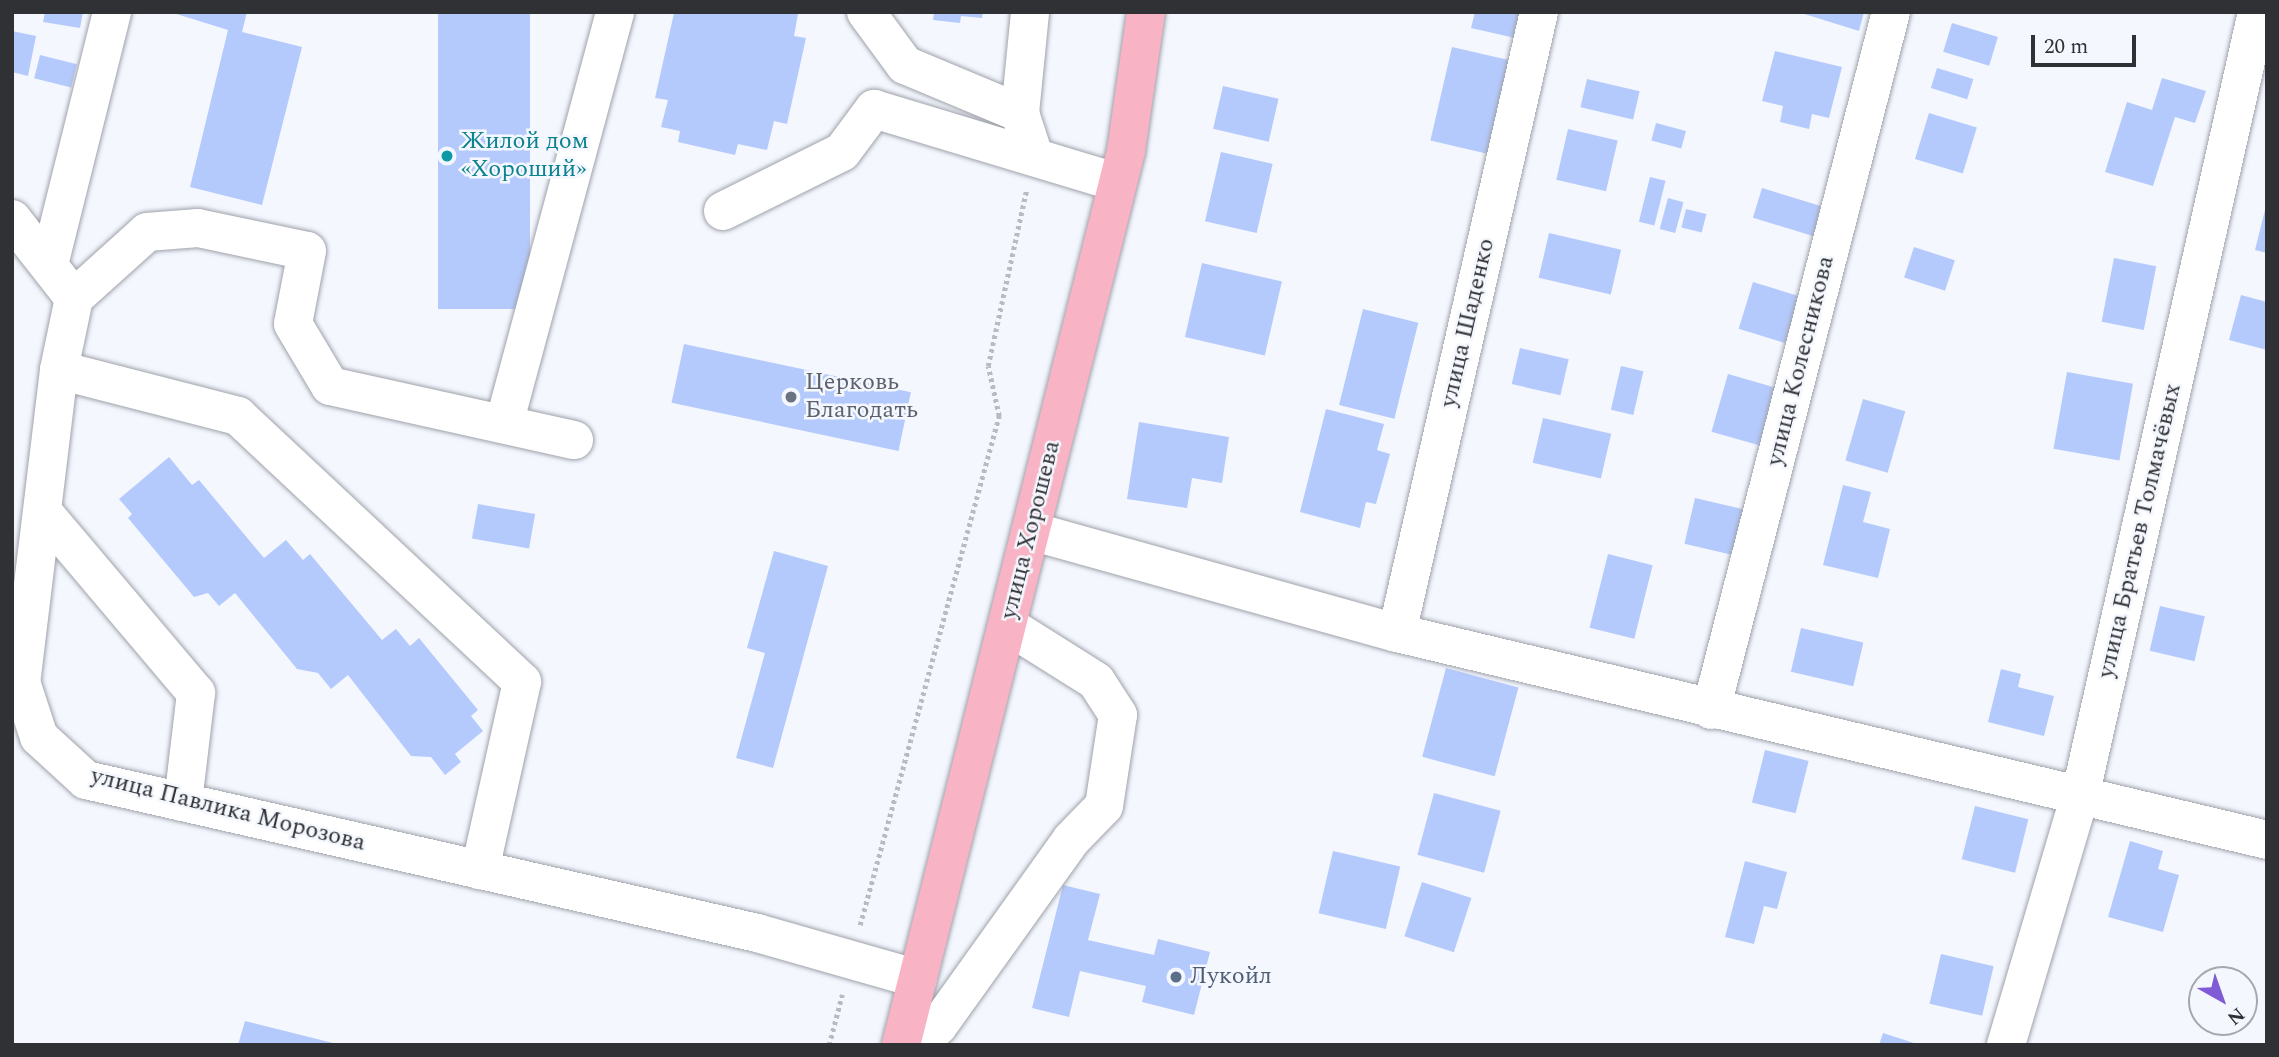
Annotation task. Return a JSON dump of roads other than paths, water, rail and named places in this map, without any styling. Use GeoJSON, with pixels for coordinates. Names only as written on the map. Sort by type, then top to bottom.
{"type":"FeatureCollection","features":[{"type":"Feature","properties":{"kind":"main road","name":"улица Хорошева"},"geometry":{"type":"LineString","coordinates":[[901,1045],[1116,182],[1126,151],[1146,12]]}},
{"type":"Feature","properties":{"kind":"street"},"geometry":{"type":"LineString","coordinates":[[49,265],[112,12]]}},
{"type":"Feature","properties":{"kind":"street"},"geometry":{"type":"LineString","coordinates":[[504,424],[615,12]]}},
{"type":"Feature","properties":{"kind":"street"},"geometry":{"type":"LineString","coordinates":[[866,12],[905,65],[1020,113]]}},
{"type":"Feature","properties":{"kind":"street"},"geometry":{"type":"LineString","coordinates":[[1030,12],[1020,113],[1034,156]]}},
{"type":"Feature","properties":{"kind":"street","name":"улица Шаденко"},"geometry":{"type":"LineString","coordinates":[[1396,633],[1539,12]]}},
{"type":"Feature","properties":{"kind":"street","name":"улица Колесникова"},"geometry":{"type":"LineString","coordinates":[[1711,710],[1891,12]]}},
{"type":"Feature","properties":{"kind":"street","name":"улица Братьев Толмачёвых"},"geometry":{"type":"LineString","coordinates":[[2006,1045],[2081,792],[2257,12]]}},
{"type":"Feature","properties":{"kind":"street"},"geometry":{"type":"LineString","coordinates":[[723,211],[842,152],[874,109],[1116,182]]}},
{"type":"Feature","properties":{"kind":"street"},"geometry":{"type":"LineString","coordinates":[[12,219],[74,298],[147,232],[198,228],[307,251],[293,324],[330,386],[574,440]]}},
{"type":"Feature","properties":{"kind":"street","name":"улица Павлика Морозова"},"geometry":{"type":"LineString","coordinates":[[74,298],[60,370],[43,512],[22,589],[17,688],[39,737],[86,780],[851,958],[918,979]]}},
{"type":"Feature","properties":{"kind":"street"},"geometry":{"type":"LineString","coordinates":[[60,370],[238,416],[522,682],[480,870]]}},
{"type":"Feature","properties":{"kind":"street"},"geometry":{"type":"LineString","coordinates":[[43,512],[197,693],[183,802]]}},
{"type":"Feature","properties":{"kind":"street"},"geometry":{"type":"LineString","coordinates":[[1031,531],[1396,633],[1711,710],[2081,792],[2267,840]]}},
{"type":"Feature","properties":{"kind":"street"},"geometry":{"type":"LineString","coordinates":[[918,1045],[938,1026],[1071,841],[1104,806],[1118,715],[1096,681],[1007,625]]}},
{"type":"Feature","properties":{"kind":"place","name":"Жилой дом «Хороший»"},"geometry":{"type":"Point","coordinates":[447,156]}},
{"type":"Feature","properties":{"kind":"place","name":"Церковь Благодать"},"geometry":{"type":"Point","coordinates":[791,397]}},
{"type":"Feature","properties":{"kind":"place","name":"Лукойл"},"geometry":{"type":"Point","coordinates":[1176,977]}}]}
